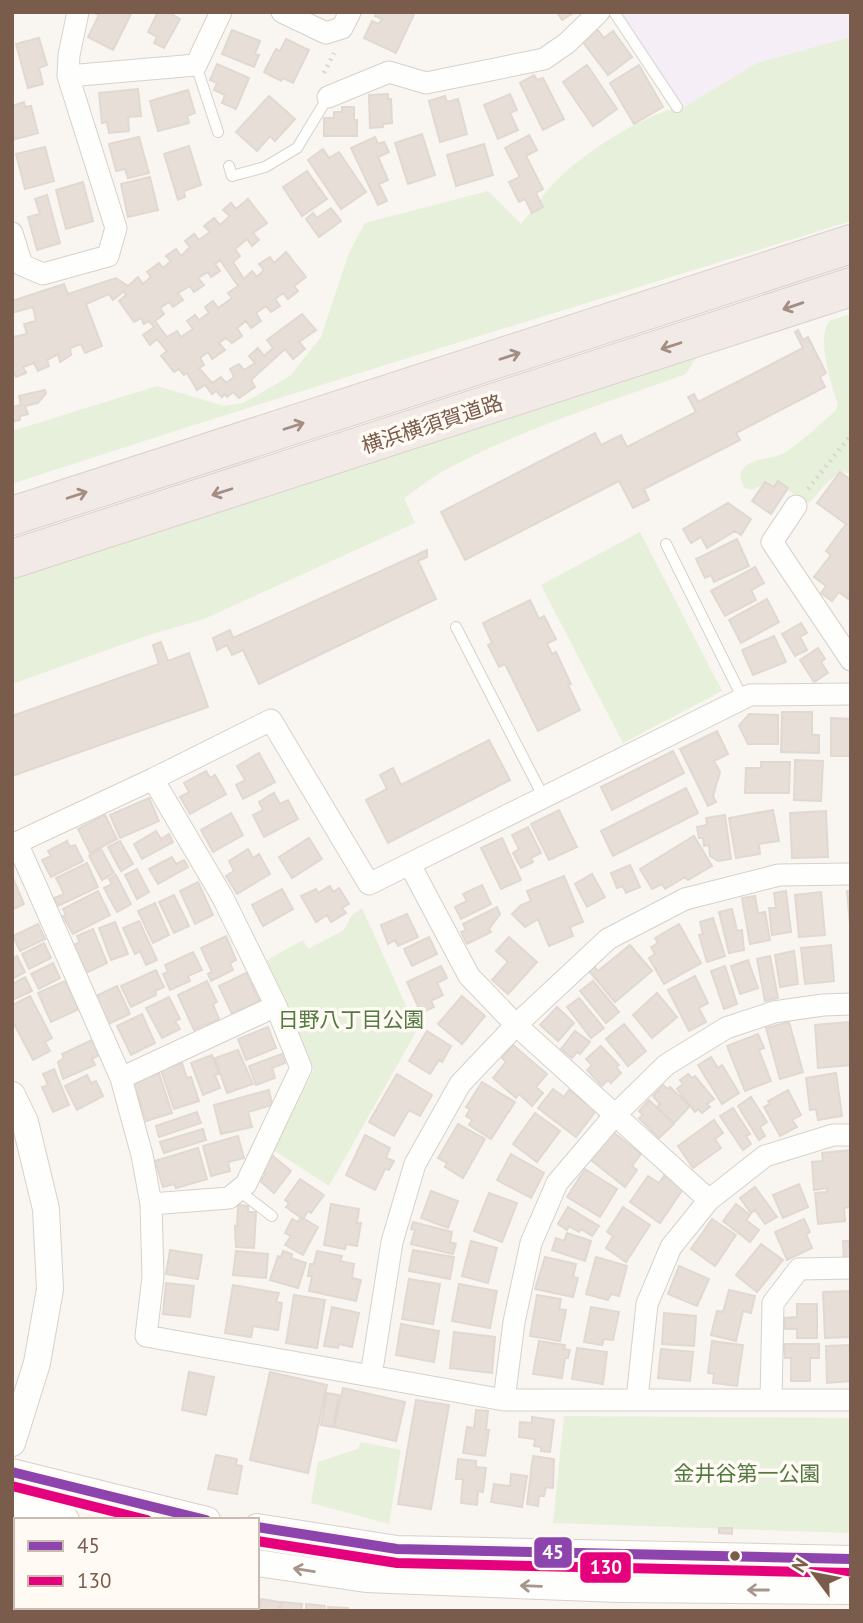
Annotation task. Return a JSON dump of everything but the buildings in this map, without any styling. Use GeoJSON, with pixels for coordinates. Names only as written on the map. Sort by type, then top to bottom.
{"type":"FeatureCollection","features":[{"type":"Feature","properties":{"kind":"highway","name":"横浜横須賀道路"},"geometry":{"type":"LineString","coordinates":[[12,516],[851,244]]}},
{"type":"Feature","properties":{"kind":"highway","name":"横浜横須賀道路"},"geometry":{"type":"LineString","coordinates":[[12,559],[851,287]]}},
{"type":"Feature","properties":{"kind":"street"},"geometry":{"type":"LineString","coordinates":[[12,233],[22,265],[43,274],[108,256],[116,228],[68,76],[69,55],[78,12]]}},
{"type":"Feature","properties":{"kind":"street"},"geometry":{"type":"LineString","coordinates":[[68,76],[196,65],[221,12]]}},
{"type":"Feature","properties":{"kind":"street"},"geometry":{"type":"LineString","coordinates":[[282,12],[326,33],[342,28],[350,12]]}},
{"type":"Feature","properties":{"kind":"street"},"geometry":{"type":"LineString","coordinates":[[325,87],[389,72],[426,83],[544,59],[568,43],[599,12]]}},
{"type":"Feature","properties":{"kind":"street"},"geometry":{"type":"LineString","coordinates":[[796,506],[772,542],[851,660]]}},
{"type":"Feature","properties":{"kind":"street"},"geometry":{"type":"LineString","coordinates":[[851,694],[750,695],[369,884],[271,720],[14,844],[121,1078],[151,1204],[153,1277],[146,1336],[504,1400],[851,1400]]}},
{"type":"Feature","properties":{"kind":"street"},"geometry":{"type":"LineString","coordinates":[[151,1204],[229,1198],[246,1184],[301,1068],[276,1006],[223,898],[153,779]]}},
{"type":"Feature","properties":{"kind":"street"},"geometry":{"type":"LineString","coordinates":[[410,865],[469,976],[516,1025],[709,1200]]}},
{"type":"Feature","properties":{"kind":"street"},"geometry":{"type":"LineString","coordinates":[[371,1376],[392,1242],[415,1164],[460,1084],[516,1025],[608,939],[685,899],[779,875],[851,874]]}},
{"type":"Feature","properties":{"kind":"street"},"geometry":{"type":"LineString","coordinates":[[504,1400],[514,1322],[531,1243],[557,1183],[614,1116],[666,1065],[726,1028],[774,1012],[851,1004]]}},
{"type":"Feature","properties":{"kind":"street"},"geometry":{"type":"LineString","coordinates":[[121,1078],[276,1006]]}},
{"type":"Feature","properties":{"kind":"street"},"geometry":{"type":"LineString","coordinates":[[12,1095],[25,1122],[46,1209],[50,1289],[37,1363],[12,1443]]}},
{"type":"Feature","properties":{"kind":"street"},"geometry":{"type":"LineString","coordinates":[[638,1399],[647,1304],[671,1247],[709,1200],[765,1156],[832,1135],[851,1135]]}},
{"type":"Feature","properties":{"kind":"street"},"geometry":{"type":"LineString","coordinates":[[771,1400],[773,1303],[799,1269],[851,1268]]}},
{"type":"Feature","properties":{"kind":"street"},"geometry":{"type":"LineString","coordinates":[[12,1472],[199,1518]]}},
{"type":"Feature","properties":{"kind":"street"},"geometry":{"type":"LineString","coordinates":[[12,1506],[58,1518]]}},
{"type":"Feature","properties":{"kind":"street"},"geometry":{"type":"LineString","coordinates":[[259,1527],[397,1549],[851,1559]]}},
{"type":"Feature","properties":{"kind":"street"},"geometry":{"type":"LineString","coordinates":[[259,1563],[366,1579],[618,1589],[851,1591]]}},
{"type":"Feature","properties":{"kind":"lane"},"geometry":{"type":"LineString","coordinates":[[614,12],[677,107]]}},
{"type":"Feature","properties":{"kind":"lane"},"geometry":{"type":"LineString","coordinates":[[196,65],[218,132]]}},
{"type":"Feature","properties":{"kind":"lane"},"geometry":{"type":"LineString","coordinates":[[229,166],[232,176],[265,167],[297,148],[325,87]]}},
{"type":"Feature","properties":{"kind":"lane"},"geometry":{"type":"LineString","coordinates":[[666,544],[743,699]]}},
{"type":"Feature","properties":{"kind":"lane"},"geometry":{"type":"LineString","coordinates":[[456,626],[544,798]]}},
{"type":"Feature","properties":{"kind":"lane"},"geometry":{"type":"LineString","coordinates":[[238,1190],[272,1216]]}},
{"type":"Feature","properties":{"kind":"path"},"geometry":{"type":"LineString","coordinates":[[325,87],[334,54]]}},
{"type":"Feature","properties":{"kind":"path"},"geometry":{"type":"LineString","coordinates":[[796,506],[851,435]]}},
{"type":"Feature","properties":{"kind":"shaded area"},"geometry":{"type":"Polygon","coordinates":[[[619,12],[851,12],[851,37],[757,63],[679,110],[619,12]]]}},
{"type":"Feature","properties":{"kind":"shaded area"},"geometry":{"type":"Polygon","coordinates":[[[14,1556],[14,1609],[196,1611],[12,1611],[14,1556]]]}},
{"type":"Feature","properties":{"kind":"green space"},"geometry":{"type":"Polygon","coordinates":[[[851,37],[851,221],[12,484],[12,431],[157,386],[224,406],[243,403],[290,376],[321,337],[349,253],[365,223],[488,191],[521,224],[549,188],[572,166],[630,127],[662,112],[677,107],[679,110],[757,63],[851,37]]]}},
{"type":"Feature","properties":{"kind":"green space"},"geometry":{"type":"Polygon","coordinates":[[[851,314],[851,473],[833,478],[809,503],[774,485],[760,486],[752,490],[745,488],[740,476],[745,467],[754,461],[777,456],[789,450],[835,411],[838,405],[826,363],[825,329],[829,321],[851,314]]]}},
{"type":"Feature","properties":{"kind":"green space"},"geometry":{"type":"Polygon","coordinates":[[[701,349],[686,374],[536,428],[437,475],[404,498],[415,523],[204,619],[149,635],[12,684],[12,559],[701,349]]]}},
{"type":"Feature","properties":{"kind":"green space"},"geometry":{"type":"Polygon","coordinates":[[[640,532],[722,691],[623,743],[541,585],[640,532]]]}},
{"type":"Feature","properties":{"kind":"green space","name":"日野八丁目公園"},"geometry":{"type":"Polygon","coordinates":[[[362,908],[417,1030],[329,1186],[272,1149],[314,1070],[264,962],[303,940],[308,949],[344,930],[352,915],[362,908]]]}},
{"type":"Feature","properties":{"kind":"green space","name":"金井谷第一公園"},"geometry":{"type":"Polygon","coordinates":[[[564,1416],[851,1418],[851,1533],[553,1523],[564,1416]]]}},
{"type":"Feature","properties":{"kind":"green space"},"geometry":{"type":"Polygon","coordinates":[[[361,1442],[401,1450],[389,1524],[311,1503],[318,1462],[358,1449],[361,1442]]]}},
{"type":"Feature","properties":{"kind":"transit line","name":"45"},"geometry":{"type":"LineString","coordinates":[[12,1472],[198,1518]]}},
{"type":"Feature","properties":{"kind":"transit line","name":"130"},"geometry":{"type":"LineString","coordinates":[[12,1486],[139,1518]]}},
{"type":"Feature","properties":{"kind":"transit line","name":"45"},"geometry":{"type":"LineString","coordinates":[[259,1527],[397,1549],[851,1559]]}},
{"type":"Feature","properties":{"kind":"transit line","name":"130"},"geometry":{"type":"LineString","coordinates":[[259,1541],[397,1563],[851,1573]]}}]}
